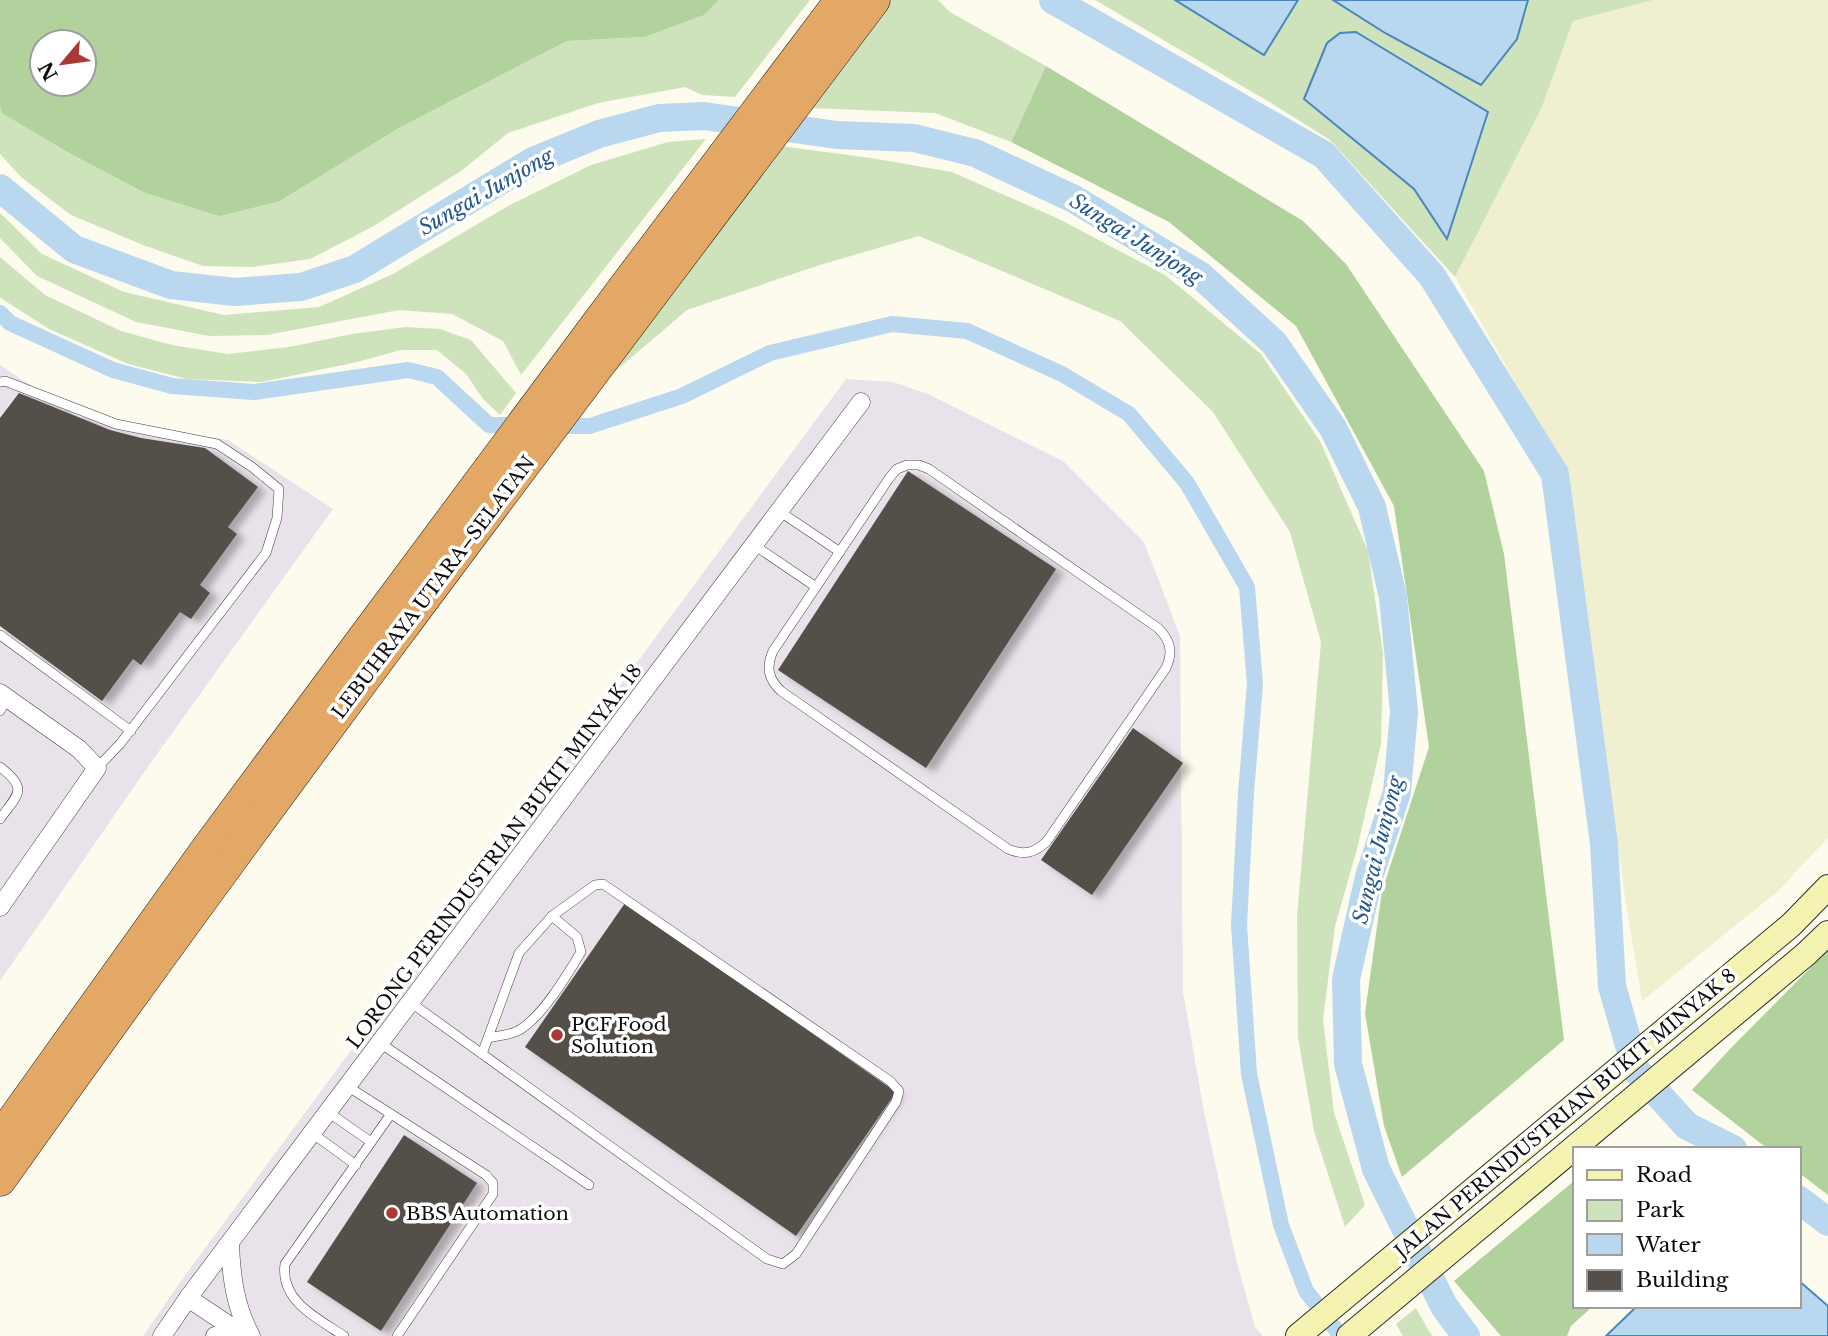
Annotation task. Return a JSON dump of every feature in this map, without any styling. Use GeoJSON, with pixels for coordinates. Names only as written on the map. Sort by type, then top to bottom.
{"type":"FeatureCollection","features":[{"type":"Feature","properties":{"kind":"highway","name":"LEBUHRAYA UTARA–SELATAN"},"geometry":{"type":"LineString","coordinates":[[0,1180],[474,511],[841,0]]}},
{"type":"Feature","properties":{"kind":"highway","name":"LEBUHRAYA UTARA–SELATAN"},"geometry":{"type":"LineString","coordinates":[[0,1138],[141,939],[874,0]]}},
{"type":"Feature","properties":{"kind":"street","name":"LORONG PERINDUSTRIAN BUKIT MINYAK 18"},"geometry":{"type":"LineString","coordinates":[[162,1336],[861,402]]}},
{"type":"Feature","properties":{"kind":"street"},"geometry":{"type":"LineString","coordinates":[[0,907],[97,768],[79,750],[3,701]]}},
{"type":"Feature","properties":{"kind":"street","name":"JALAN PERINDUSTRIAN BUKIT MINYAK 8"},"geometry":{"type":"LineString","coordinates":[[1298,1336],[1791,925],[1828,887]]}},
{"type":"Feature","properties":{"kind":"street","name":"JALAN PERINDUSTRIAN BUKIT MINYAK 8"},"geometry":{"type":"LineString","coordinates":[[1575,1147],[1828,933]]}},
{"type":"Feature","properties":{"kind":"street","name":"JALAN PERINDUSTRIAN BUKIT MINYAK 8"},"geometry":{"type":"LineString","coordinates":[[1349,1336],[1573,1149]]}},
{"type":"Feature","properties":{"kind":"street"},"geometry":{"type":"LineString","coordinates":[[230,1243],[230,1271],[246,1335]]}},
{"type":"Feature","properties":{"kind":"street"},"geometry":{"type":"LineString","coordinates":[[188,1298],[246,1335]]}},
{"type":"Feature","properties":{"kind":"street"},"geometry":{"type":"LineString","coordinates":[[215,1336],[246,1335]]}},
{"type":"Feature","properties":{"kind":"lane"},"geometry":{"type":"LineString","coordinates":[[0,382],[5,381],[116,424],[217,444],[279,489],[278,518],[266,553],[131,731],[97,768]]}},
{"type":"Feature","properties":{"kind":"lane"},"geometry":{"type":"LineString","coordinates":[[907,465],[919,465],[929,469],[1166,636],[1170,646],[1166,668],[1040,849],[1030,853],[1018,853],[1008,849],[773,683],[768,662],[773,651],[840,552],[897,469],[907,465]]}},
{"type":"Feature","properties":{"kind":"lane"},"geometry":{"type":"LineString","coordinates":[[779,511],[840,552]]}},
{"type":"Feature","properties":{"kind":"lane"},"geometry":{"type":"LineString","coordinates":[[754,545],[817,587]]}},
{"type":"Feature","properties":{"kind":"lane"},"geometry":{"type":"LineString","coordinates":[[0,635],[131,731]]}},
{"type":"Feature","properties":{"kind":"lane"},"geometry":{"type":"LineString","coordinates":[[0,767],[14,778],[18,793],[0,819]]}},
{"type":"Feature","properties":{"kind":"lane"},"geometry":{"type":"LineString","coordinates":[[410,1002],[482,1054],[767,1259],[783,1264],[796,1254],[896,1102],[899,1091],[890,1082],[603,884],[594,885],[552,916],[519,953],[482,1054]]}},
{"type":"Feature","properties":{"kind":"lane"},"geometry":{"type":"LineString","coordinates":[[489,1038],[520,1031],[538,1013],[581,952],[578,937],[552,916]]}},
{"type":"Feature","properties":{"kind":"lane"},"geometry":{"type":"LineString","coordinates":[[380,1043],[589,1185]]}},
{"type":"Feature","properties":{"kind":"lane"},"geometry":{"type":"LineString","coordinates":[[348,1086],[486,1175],[493,1184],[493,1194],[397,1336]]}},
{"type":"Feature","properties":{"kind":"lane"},"geometry":{"type":"LineString","coordinates":[[328,1112],[371,1142]]}},
{"type":"Feature","properties":{"kind":"lane"},"geometry":{"type":"LineString","coordinates":[[344,1336],[304,1309],[288,1290],[284,1277],[285,1264],[391,1114]]}},
{"type":"Feature","properties":{"kind":"lane"},"geometry":{"type":"LineString","coordinates":[[312,1133],[356,1165]]}},
{"type":"Feature","properties":{"kind":"shaded area"},"geometry":{"type":"Polygon","coordinates":[[[0,365],[79,417],[228,440],[333,509],[147,768],[0,981],[0,365]]]}},
{"type":"Feature","properties":{"kind":"shaded area"},"geometry":{"type":"Polygon","coordinates":[[[846,379],[893,382],[928,394],[1063,461],[1144,542],[1180,636],[1183,992],[1204,1112],[1236,1259],[1255,1327],[1263,1336],[143,1336],[181,1281],[846,379]]]}},
{"type":"Feature","properties":{"kind":"green space"},"geometry":{"type":"Polygon","coordinates":[[[0,0],[719,0],[704,15],[645,37],[567,41],[399,128],[280,201],[219,216],[143,192],[69,153],[2,113],[0,0]]]}},
{"type":"Feature","properties":{"kind":"green space"},"geometry":{"type":"Polygon","coordinates":[[[719,0],[810,0],[735,97],[702,95],[685,87],[598,103],[508,133],[461,171],[372,227],[310,259],[252,267],[203,266],[71,215],[21,177],[0,154],[0,106],[3,113],[69,153],[143,192],[280,201],[399,128],[567,41],[645,37],[703,15],[719,0]]]}},
{"type":"Feature","properties":{"kind":"green space"},"geometry":{"type":"Polygon","coordinates":[[[887,0],[938,0],[950,12],[1046,66],[1011,142],[935,113],[808,108],[887,0]]]}},
{"type":"Feature","properties":{"kind":"green space"},"geometry":{"type":"Polygon","coordinates":[[[1095,0],[1653,0],[1573,21],[1542,107],[1455,277],[1330,140],[1095,0]]]}},
{"type":"Feature","properties":{"kind":"green space"},"geometry":{"type":"Polygon","coordinates":[[[1653,0],[1828,0],[1828,838],[1777,892],[1642,1001],[1626,905],[1567,473],[1455,277],[1542,107],[1573,21],[1653,0]]]}},
{"type":"Feature","properties":{"kind":"green space"},"geometry":{"type":"Polygon","coordinates":[[[1046,66],[1303,221],[1346,264],[1484,471],[1504,554],[1564,1040],[1402,1177],[1384,1126],[1365,1013],[1382,891],[1429,747],[1394,506],[1296,326],[1169,222],[1011,142],[1046,66]]]}},
{"type":"Feature","properties":{"kind":"green space"},"geometry":{"type":"Polygon","coordinates":[[[706,139],[521,375],[503,341],[452,314],[399,310],[267,335],[209,336],[136,322],[37,276],[0,238],[0,213],[42,254],[124,292],[224,315],[319,307],[393,274],[508,206],[591,165],[668,142],[706,139]]]}},
{"type":"Feature","properties":{"kind":"green space"},"geometry":{"type":"Polygon","coordinates":[[[780,146],[952,172],[1059,219],[1165,275],[1261,354],[1320,441],[1368,551],[1383,654],[1381,744],[1357,849],[1335,926],[1323,1019],[1334,1113],[1365,1205],[1345,1227],[1314,1131],[1298,1037],[1297,916],[1321,642],[1290,532],[1213,412],[1120,321],[919,236],[820,265],[687,310],[612,374],[780,146]]]}},
{"type":"Feature","properties":{"kind":"green space"},"geometry":{"type":"Polygon","coordinates":[[[0,257],[45,295],[121,331],[172,345],[228,354],[289,347],[352,334],[405,327],[440,329],[471,340],[516,393],[500,415],[483,399],[466,374],[437,350],[401,350],[262,382],[187,379],[128,364],[49,329],[2,299],[0,257]]]}},
{"type":"Feature","properties":{"kind":"green space"},"geometry":{"type":"Polygon","coordinates":[[[1828,950],[1828,1195],[1800,1174],[1800,1147],[1765,1147],[1692,1090],[1828,950]]]}},
{"type":"Feature","properties":{"kind":"green space"},"geometry":{"type":"Polygon","coordinates":[[[1573,1182],[1573,1308],[1591,1308],[1571,1326],[1567,1336],[1501,1336],[1454,1281],[1573,1182]]]}},
{"type":"Feature","properties":{"kind":"green space"},"geometry":{"type":"Polygon","coordinates":[[[1416,1308],[1433,1336],[1403,1336],[1396,1324],[1416,1308]]]}},
{"type":"Feature","properties":{"kind":"water"},"geometry":{"type":"Polygon","coordinates":[[[1175,0],[1298,0],[1264,55],[1175,0]]]}},
{"type":"Feature","properties":{"kind":"water"},"geometry":{"type":"Polygon","coordinates":[[[1333,0],[1528,0],[1517,39],[1481,85],[1385,33],[1333,0]]]}},
{"type":"Feature","properties":{"kind":"water"},"geometry":{"type":"Polygon","coordinates":[[[1356,32],[1488,112],[1447,239],[1414,189],[1304,99],[1327,43],[1340,33],[1356,32]]]}},
{"type":"Feature","properties":{"kind":"water"},"geometry":{"type":"Polygon","coordinates":[[[1800,1282],[1828,1306],[1828,1336],[1606,1336],[1635,1308],[1800,1308],[1800,1282]]]}},
{"type":"Feature","properties":{"kind":"building"},"geometry":{"type":"Polygon","coordinates":[[[19,393],[110,430],[205,448],[258,487],[228,527],[237,534],[200,585],[210,593],[191,619],[180,612],[141,665],[133,659],[102,701],[0,626],[0,418],[19,393]]]}},
{"type":"Feature","properties":{"kind":"building"},"geometry":{"type":"Polygon","coordinates":[[[908,471],[1056,569],[926,768],[778,670],[908,471]]]}},
{"type":"Feature","properties":{"kind":"building"},"geometry":{"type":"Polygon","coordinates":[[[1133,728],[1183,763],[1092,895],[1041,860],[1133,728]]]}},
{"type":"Feature","properties":{"kind":"building"},"geometry":{"type":"Polygon","coordinates":[[[625,903],[896,1092],[796,1236],[525,1047],[625,903]]]}},
{"type":"Feature","properties":{"kind":"building"},"geometry":{"type":"Polygon","coordinates":[[[404,1135],[477,1183],[381,1331],[307,1282],[404,1135]]]}},
{"type":"Feature","properties":{"kind":"waterway"},"geometry":{"type":"LineString","coordinates":[[1053,0],[1324,155],[1432,276],[1555,474],[1604,844],[1612,986],[1636,1070],[1687,1126],[1729,1147]]}},
{"type":"Feature","properties":{"kind":"waterway","name":"Sungai Junjong"},"geometry":{"type":"LineString","coordinates":[[0,188],[74,249],[171,285],[235,292],[301,287],[355,269],[533,161],[599,134],[659,118],[704,116],[837,135],[914,138],[975,153],[1074,199],[1201,276],[1274,343],[1333,428],[1372,507],[1393,597],[1404,712],[1397,792],[1369,877],[1346,979],[1348,1064],[1376,1169],[1444,1306],[1466,1336]]}},
{"type":"Feature","properties":{"kind":"waterway"},"geometry":{"type":"LineString","coordinates":[[0,313],[10,323],[113,370],[172,386],[254,392],[408,370],[437,377],[489,425],[524,425]]}},
{"type":"Feature","properties":{"kind":"waterway"},"geometry":{"type":"LineString","coordinates":[[553,426],[590,426],[682,396],[770,353],[892,324],[967,331],[1062,374],[1129,414],[1187,483],[1247,587],[1255,684],[1239,925],[1249,1074],[1281,1225],[1306,1291],[1341,1336]]}},
{"type":"Feature","properties":{"kind":"waterway"},"geometry":{"type":"LineString","coordinates":[[1800,1201],[1828,1222]]}},
{"type":"Feature","properties":{"kind":"place","name":"PCF Food Solution"},"geometry":{"type":"Point","coordinates":[557,1035]}},
{"type":"Feature","properties":{"kind":"place","name":"BBS Automation"},"geometry":{"type":"Point","coordinates":[392,1213]}}]}
